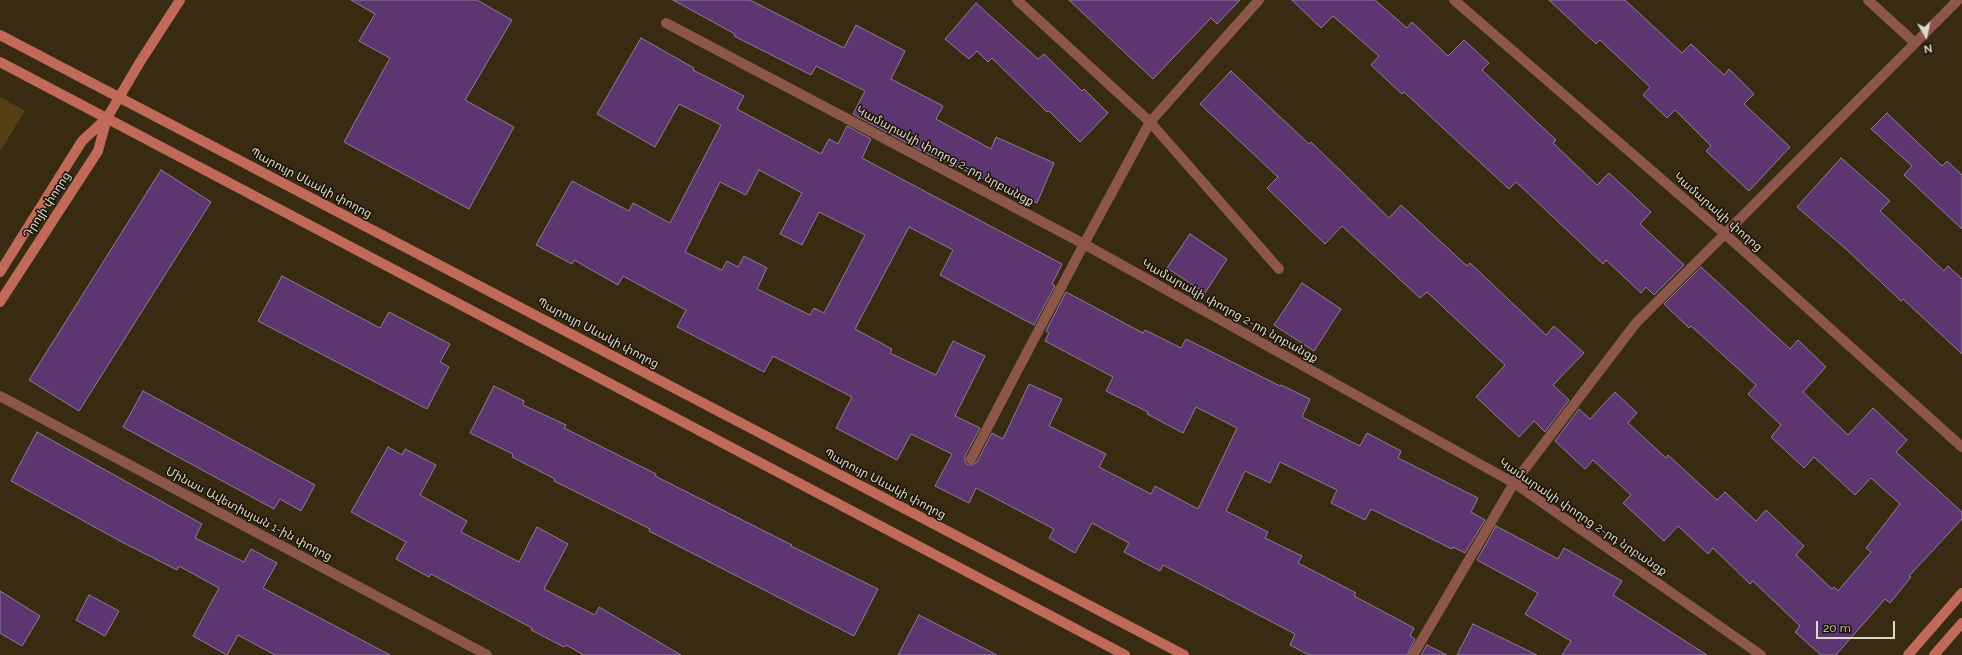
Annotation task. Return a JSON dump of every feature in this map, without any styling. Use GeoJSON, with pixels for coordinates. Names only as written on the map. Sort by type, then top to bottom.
{"type":"FeatureCollection","features":[{"type":"Feature","properties":{"kind":"street","name":"Դրոյի փողոց"},"geometry":{"type":"LineString","coordinates":[[0,302],[98,151],[107,118],[180,0]]}},
{"type":"Feature","properties":{"kind":"street"},"geometry":{"type":"LineString","coordinates":[[1016,0],[1150,122],[1279,270]]}},
{"type":"Feature","properties":{"kind":"street"},"geometry":{"type":"LineString","coordinates":[[972,459],[1084,244],[1150,122],[1259,0]]}},
{"type":"Feature","properties":{"kind":"street","name":"Կամարակի փողոց"},"geometry":{"type":"LineString","coordinates":[[1454,0],[1725,234],[1962,447]]}},
{"type":"Feature","properties":{"kind":"street"},"geometry":{"type":"LineString","coordinates":[[1868,0],[1915,43]]}},
{"type":"Feature","properties":{"kind":"street"},"geometry":{"type":"LineString","coordinates":[[1413,655],[1514,484],[1636,323],[1958,0]]}},
{"type":"Feature","properties":{"kind":"street","name":"Կամարակի փողոց 2-րդ նրբանցք"},"geometry":{"type":"LineString","coordinates":[[666,23],[1084,244],[1514,484],[1761,655]]}},
{"type":"Feature","properties":{"kind":"street","name":"Պարույր Սևակի փողոց"},"geometry":{"type":"LineString","coordinates":[[0,35],[1184,655]]}},
{"type":"Feature","properties":{"kind":"street"},"geometry":{"type":"LineString","coordinates":[[0,62],[1125,655]]}},
{"type":"Feature","properties":{"kind":"street","name":"Դրոյի փողոց"},"geometry":{"type":"LineString","coordinates":[[0,272],[82,141],[107,118]]}},
{"type":"Feature","properties":{"kind":"street","name":"Մինաս Ավետիսյան 1-ին փողոց"},"geometry":{"type":"LineString","coordinates":[[0,396],[487,655]]}},
{"type":"Feature","properties":{"kind":"street"},"geometry":{"type":"LineString","coordinates":[[1908,655],[1962,593]]}},
{"type":"Feature","properties":{"kind":"street"},"geometry":{"type":"LineString","coordinates":[[1934,655],[1962,623]]}},
{"type":"Feature","properties":{"kind":"shaded area"},"geometry":{"type":"Polygon","coordinates":[[[0,97],[25,111],[0,151],[0,97]]]}},
{"type":"Feature","properties":{"kind":"building"},"geometry":{"type":"Polygon","coordinates":[[[351,0],[477,0],[512,20],[465,100],[514,127],[469,209],[344,142],[390,58],[359,41],[375,14],[351,0]]]}},
{"type":"Feature","properties":{"kind":"building"},"geometry":{"type":"Polygon","coordinates":[[[673,0],[750,0],[844,48],[856,25],[905,51],[891,79],[943,106],[936,119],[991,149],[996,137],[1054,163],[1037,203],[922,151],[853,114],[865,91],[816,66],[811,75],[734,36],[735,34],[673,0]]]}},
{"type":"Feature","properties":{"kind":"building"},"geometry":{"type":"Polygon","coordinates":[[[1069,0],[1240,0],[1217,24],[1211,18],[1153,79],[1069,0]]]}},
{"type":"Feature","properties":{"kind":"building"},"geometry":{"type":"Polygon","coordinates":[[[1292,0],[1375,0],[1407,28],[1412,22],[1448,56],[1464,40],[1489,63],[1482,70],[1556,140],[1553,143],[1597,185],[1609,173],[1651,212],[1640,224],[1684,265],[1654,295],[1646,287],[1641,293],[1606,260],[1603,264],[1516,182],[1509,189],[1404,92],[1402,94],[1371,65],[1379,56],[1333,16],[1321,28],[1292,0]]]}},
{"type":"Feature","properties":{"kind":"building"},"geometry":{"type":"Polygon","coordinates":[[[1549,0],[1625,0],[1682,53],[1691,44],[1724,75],[1729,69],[1754,94],[1744,104],[1790,147],[1749,191],[1706,151],[1711,146],[1675,110],[1667,118],[1643,95],[1650,87],[1600,40],[1596,44],[1549,0]]]}},
{"type":"Feature","properties":{"kind":"building"},"geometry":{"type":"Polygon","coordinates":[[[976,3],[1038,59],[1044,54],[1082,91],[1084,89],[1108,113],[1080,142],[992,58],[988,62],[977,51],[969,59],[945,39],[976,3]]]}},
{"type":"Feature","properties":{"kind":"building"},"geometry":{"type":"Polygon","coordinates":[[[641,38],[694,68],[693,70],[744,96],[737,109],[821,154],[829,139],[838,144],[847,126],[871,139],[862,158],[1062,264],[1052,284],[1055,286],[1034,325],[940,275],[953,250],[909,227],[855,329],[892,349],[890,353],[936,375],[953,341],[985,356],[955,416],[980,428],[965,456],[965,462],[968,465],[972,465],[977,462],[992,433],[1003,439],[1029,384],[1062,399],[1049,426],[1106,454],[1099,467],[1151,494],[1155,486],[1198,509],[1237,428],[1196,407],[1183,433],[1147,414],[1148,412],[1106,391],[1113,377],[1045,341],[1049,333],[1046,331],[1066,292],[1143,333],[1145,330],[1181,348],[1186,339],[1280,386],[1281,385],[1310,399],[1302,417],[1360,446],[1367,433],[1401,451],[1398,458],[1478,498],[1471,512],[1485,520],[1465,553],[1453,547],[1452,549],[1371,509],[1365,520],[1331,503],[1337,490],[1280,462],[1270,483],[1245,471],[1226,511],[1268,532],[1265,538],[1302,556],[1298,563],[1356,593],[1354,596],[1414,628],[1410,636],[1415,639],[1407,655],[1309,655],[1290,645],[1295,634],[1163,565],[1160,571],[1124,552],[1129,543],[1092,523],[1075,553],[1049,538],[1054,529],[976,488],[969,503],[935,486],[952,454],[911,434],[897,460],[836,428],[852,397],[773,356],[764,372],[677,327],[686,310],[623,276],[618,285],[574,260],[572,264],[536,245],[572,181],[629,211],[633,203],[670,223],[721,125],[679,104],[655,147],[597,114],[641,38]],[[759,170],[746,195],[720,182],[685,252],[722,270],[727,261],[738,267],[744,256],[767,268],[757,289],[810,315],[814,308],[824,313],[865,235],[819,212],[802,245],[780,234],[802,193],[759,170]]]}},
{"type":"Feature","properties":{"kind":"building"},"geometry":{"type":"Polygon","coordinates":[[[1231,71],[1309,144],[1311,142],[1389,218],[1401,205],[1467,266],[1470,263],[1546,335],[1554,326],[1584,353],[1553,385],[1569,400],[1545,432],[1534,421],[1519,437],[1476,397],[1505,365],[1427,292],[1420,298],[1342,226],[1325,244],[1267,188],[1278,177],[1200,104],[1231,71]]]}},
{"type":"Feature","properties":{"kind":"building"},"geometry":{"type":"Polygon","coordinates":[[[1887,113],[1942,166],[1947,161],[1962,175],[1962,229],[1904,175],[1912,166],[1871,129],[1887,113]]]}},
{"type":"Feature","properties":{"kind":"building"},"geometry":{"type":"Polygon","coordinates":[[[1841,158],[1890,201],[1880,211],[1944,271],[1948,266],[1962,279],[1962,354],[1903,299],[1901,301],[1846,249],[1797,207],[1841,158]]]}},
{"type":"Feature","properties":{"kind":"building"},"geometry":{"type":"Polygon","coordinates":[[[161,170],[211,202],[79,411],[29,380],[161,170]]]}},
{"type":"Feature","properties":{"kind":"building"},"geometry":{"type":"Polygon","coordinates":[[[1190,234],[1227,259],[1205,293],[1167,268],[1190,234]]]}},
{"type":"Feature","properties":{"kind":"building"},"geometry":{"type":"Polygon","coordinates":[[[1701,267],[1790,349],[1798,340],[1826,367],[1803,392],[1848,435],[1873,408],[1907,440],[1896,452],[1962,512],[1962,519],[1909,576],[1911,577],[1890,603],[1885,599],[1836,655],[1821,655],[1795,632],[1800,626],[1753,581],[1750,584],[1713,548],[1708,554],[1678,526],[1664,541],[1623,503],[1631,495],[1593,460],[1585,469],[1555,441],[1579,409],[1590,419],[1615,392],[1637,413],[1628,423],[1666,458],[1668,455],[1717,500],[1725,492],[1756,521],[1766,510],[1804,546],[1796,555],[1832,589],[1834,587],[1838,591],[1871,552],[1866,548],[1900,504],[1871,478],[1855,495],[1814,457],[1804,468],[1771,437],[1781,425],[1748,394],[1756,385],[1691,326],[1689,328],[1664,304],[1701,267]]]}},
{"type":"Feature","properties":{"kind":"building"},"geometry":{"type":"Polygon","coordinates":[[[282,276],[380,328],[389,312],[450,344],[440,362],[449,367],[427,409],[258,321],[282,276]]]}},
{"type":"Feature","properties":{"kind":"building"},"geometry":{"type":"Polygon","coordinates":[[[1302,283],[1341,309],[1314,351],[1274,325],[1302,283]]]}},
{"type":"Feature","properties":{"kind":"building"},"geometry":{"type":"Polygon","coordinates":[[[494,386],[524,401],[523,405],[566,425],[564,428],[656,474],[655,476],[792,545],[791,546],[878,589],[854,636],[649,531],[650,529],[554,481],[555,479],[512,457],[513,454],[470,433],[494,386]]]}},
{"type":"Feature","properties":{"kind":"building"},"geometry":{"type":"Polygon","coordinates":[[[143,391],[315,485],[301,511],[280,499],[274,509],[123,427],[143,391]]]}},
{"type":"Feature","properties":{"kind":"building"},"geometry":{"type":"Polygon","coordinates":[[[37,432],[202,524],[195,538],[244,562],[251,549],[277,563],[263,588],[390,655],[275,655],[238,635],[227,655],[193,636],[219,588],[179,566],[177,570],[120,541],[11,481],[37,432]]]}},
{"type":"Feature","properties":{"kind":"building"},"geometry":{"type":"Polygon","coordinates":[[[388,447],[402,455],[405,449],[436,465],[420,495],[467,521],[461,532],[519,562],[537,527],[568,544],[544,589],[595,615],[599,607],[681,655],[584,655],[566,645],[564,647],[531,630],[532,628],[431,574],[429,577],[396,559],[406,542],[351,512],[388,447]]]}},
{"type":"Feature","properties":{"kind":"building"},"geometry":{"type":"Polygon","coordinates":[[[1496,526],[1558,559],[1564,548],[1622,581],[1613,595],[1707,655],[1562,655],[1571,641],[1525,614],[1538,593],[1477,560],[1496,526]]]}},
{"type":"Feature","properties":{"kind":"building"},"geometry":{"type":"Polygon","coordinates":[[[0,591],[40,616],[22,646],[0,633],[0,591]]]}},
{"type":"Feature","properties":{"kind":"building"},"geometry":{"type":"Polygon","coordinates":[[[89,595],[119,611],[105,636],[76,620],[89,595]]]}},
{"type":"Feature","properties":{"kind":"building"},"geometry":{"type":"Polygon","coordinates":[[[919,615],[952,632],[997,655],[898,655],[919,615]]]}},
{"type":"Feature","properties":{"kind":"building"},"geometry":{"type":"Polygon","coordinates":[[[1473,624],[1537,655],[1457,655],[1473,624]]]}},
{"type":"Feature","properties":{"kind":"building"},"geometry":{"type":"Polygon","coordinates":[[[1427,645],[1447,655],[1421,655],[1427,645]]]}}]}
